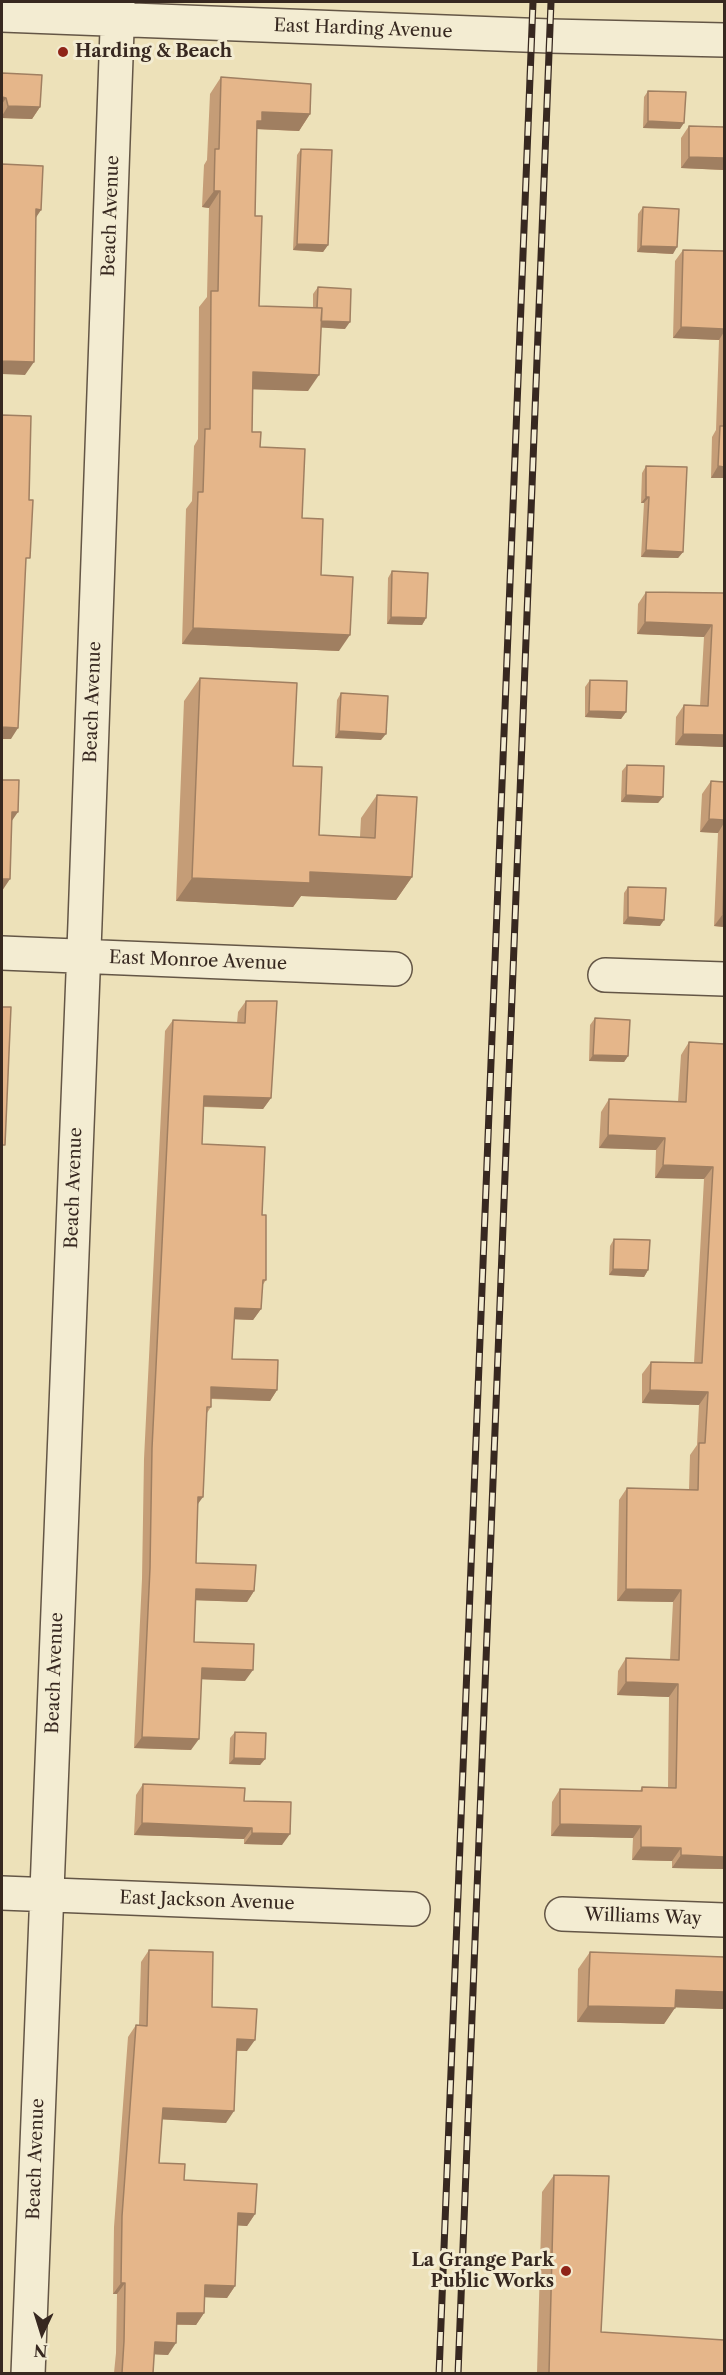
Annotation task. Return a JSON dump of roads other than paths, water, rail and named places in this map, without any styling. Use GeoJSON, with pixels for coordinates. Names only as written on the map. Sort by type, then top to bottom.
{"type":"FeatureCollection","features":[{"type":"Feature","properties":{"kind":"street","name":"East Harding Avenue"},"geometry":{"type":"LineString","coordinates":[[2,15],[118,11],[724,40]]}},
{"type":"Feature","properties":{"kind":"street","name":"Beach Avenue"},"geometry":{"type":"LineString","coordinates":[[28,2373],[118,11]]}},
{"type":"Feature","properties":{"kind":"street","name":"East Monroe Avenue"},"geometry":{"type":"LineString","coordinates":[[2,953],[395,969]]}},
{"type":"Feature","properties":{"kind":"street"},"geometry":{"type":"LineString","coordinates":[[605,975],[724,979]]}},
{"type":"Feature","properties":{"kind":"street","name":"East Jackson Avenue"},"geometry":{"type":"LineString","coordinates":[[2,1893],[413,1909]]}},
{"type":"Feature","properties":{"kind":"street","name":"Williams Way"},"geometry":{"type":"LineString","coordinates":[[562,1914],[724,1920]]}},
{"type":"Feature","properties":{"kind":"railway"},"geometry":{"type":"LineString","coordinates":[[439,2374],[533,2]]}},
{"type":"Feature","properties":{"kind":"railway"},"geometry":{"type":"LineString","coordinates":[[458,2374],[551,2]]}},
{"type":"Feature","properties":{"kind":"place","name":"Harding & Beach"},"geometry":{"type":"Point","coordinates":[63,52]}},
{"type":"Feature","properties":{"kind":"place","name":"La Grange Park Public Works"},"geometry":{"type":"Point","coordinates":[566,2271]}}]}
